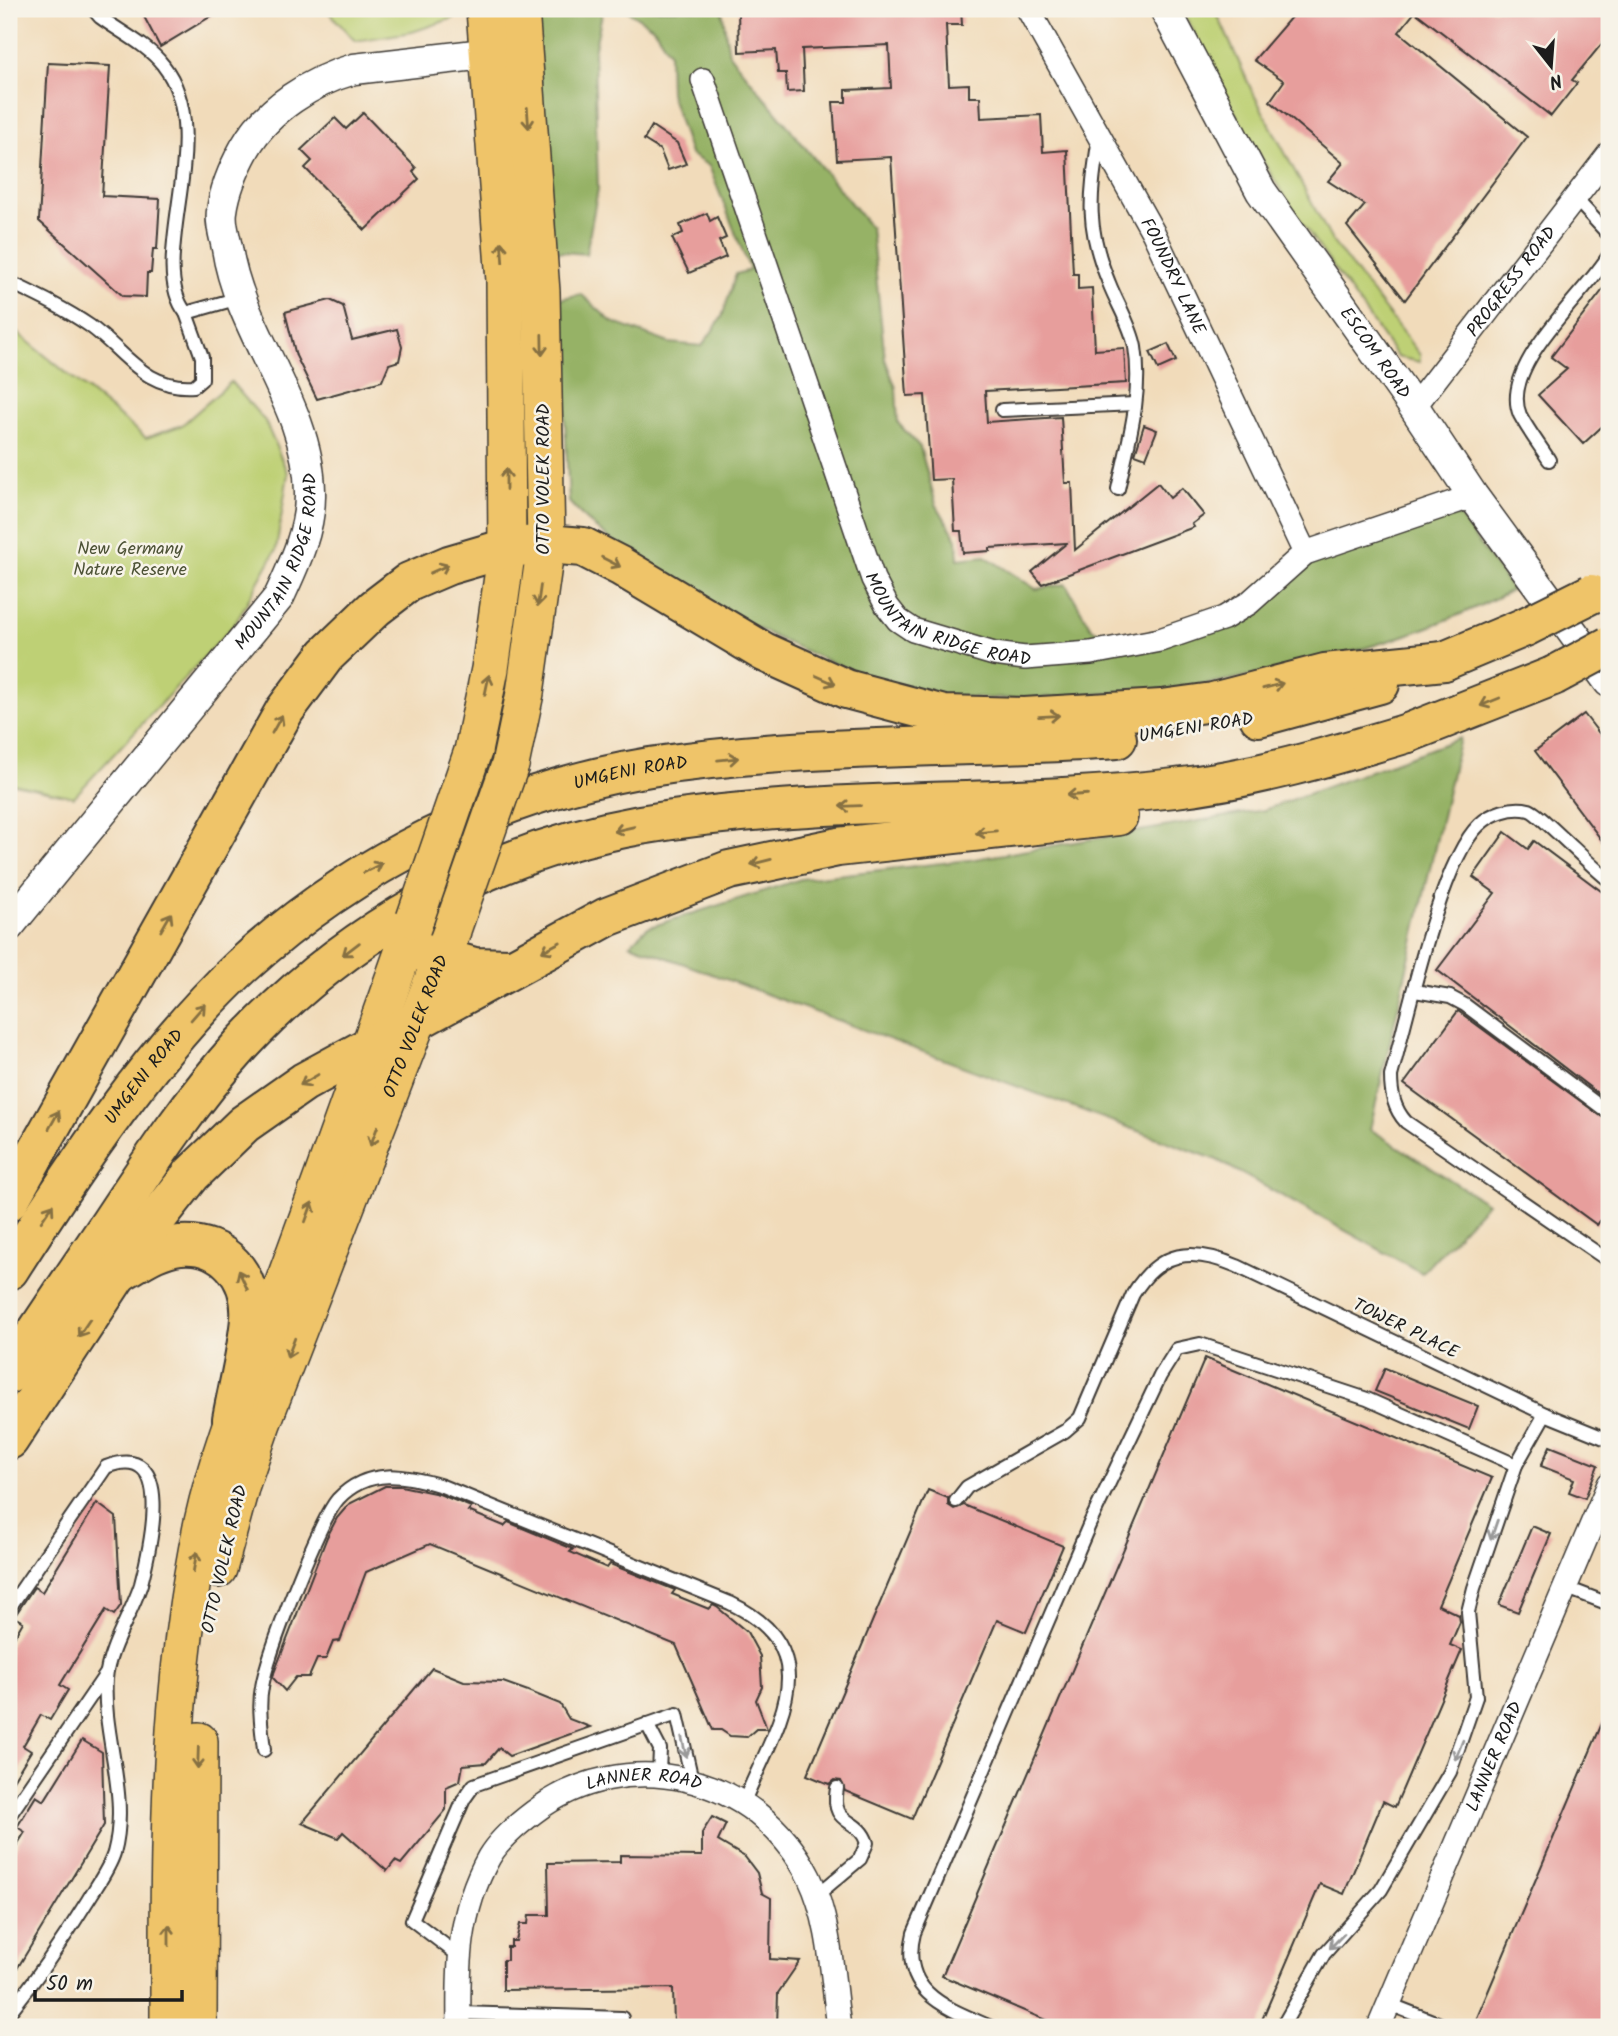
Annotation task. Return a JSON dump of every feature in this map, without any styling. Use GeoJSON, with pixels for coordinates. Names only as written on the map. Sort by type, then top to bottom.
{"type":"FeatureCollection","features":[{"type":"Feature","properties":{"kind":"highway"},"geometry":{"type":"LineString","coordinates":[[9,1201],[285,710],[326,655],[375,608],[409,582],[449,565],[506,548],[547,544],[583,547],[620,566],[764,652],[846,689],[944,715],[1024,717],[1162,709],[1213,702],[1325,673],[1444,661],[1525,627],[1600,589]]}},
{"type":"Feature","properties":{"kind":"highway"},"geometry":{"type":"LineString","coordinates":[[9,1374],[151,1161],[202,1091],[244,1042],[290,998],[375,930],[445,889],[534,853],[639,826],[813,807],[1178,788],[1318,760],[1408,733],[1553,676],[1609,646]]}},
{"type":"Feature","properties":{"kind":"highway","name":"UMGENI ROAD"},"geometry":{"type":"LineString","coordinates":[[9,1270],[125,1102],[165,1050],[239,969],[315,906],[363,873],[475,816],[558,789],[649,768],[795,752],[1037,744],[1124,738],[1191,729],[1344,696],[1444,661]]}},
{"type":"Feature","properties":{"kind":"highway"},"geometry":{"type":"LineString","coordinates":[[9,1440],[140,1240],[192,1174],[244,1124],[304,1082],[617,913],[729,870],[838,847],[1079,822],[1159,809],[1364,757],[1408,733]]}},
{"type":"Feature","properties":{"kind":"highway"},"geometry":{"type":"LineString","coordinates":[[410,933],[447,942],[474,967],[511,968]]}},
{"type":"Feature","properties":{"kind":"highway"},"geometry":{"type":"LineString","coordinates":[[122,1271],[163,1249],[181,1245],[211,1248],[225,1255],[238,1269],[248,1290],[250,1318],[232,1419]]}},
{"type":"Feature","properties":{"kind":"main road","name":"OTTO VOLEK ROAD"},"geometry":{"type":"LineString","coordinates":[[169,2027],[169,1840],[178,1672],[203,1521],[232,1419],[410,933],[473,751],[490,669],[506,548],[505,281],[485,9]]}},
{"type":"Feature","properties":{"kind":"main road","name":"OTTO VOLEK ROAD"},"geometry":{"type":"LineString","coordinates":[[198,2027],[197,1777],[201,1684],[206,1633],[226,1534],[262,1423],[419,1022],[510,765],[525,694],[547,544],[541,292],[520,9]]}},
{"type":"Feature","properties":{"kind":"street","name":"FOUNDRY LANE"},"geometry":{"type":"LineString","coordinates":[[1028,9],[1154,234],[1305,553]]}},
{"type":"Feature","properties":{"kind":"street","name":"ESCOM ROAD"},"geometry":{"type":"LineString","coordinates":[[1166,9],[1261,191],[1414,407],[1473,496],[1609,682]]}},
{"type":"Feature","properties":{"kind":"street","name":"MOUNTAIN RIDGE ROAD"},"geometry":{"type":"LineString","coordinates":[[9,926],[278,597],[300,553],[310,493],[305,452],[292,413],[239,298],[230,270],[221,214],[230,175],[254,132],[277,110],[330,76],[354,69],[523,50]]}},
{"type":"Feature","properties":{"kind":"street","name":"MOUNTAIN RIDGE ROAD"},"geometry":{"type":"LineString","coordinates":[[703,80],[873,579],[898,620],[913,630],[994,654],[1025,658],[1091,653],[1160,640],[1224,618],[1249,603],[1305,553],[1473,496]]}},
{"type":"Feature","properties":{"kind":"street","name":"PROGRESS ROAD"},"geometry":{"type":"LineString","coordinates":[[1414,407],[1609,154]]}},
{"type":"Feature","properties":{"kind":"street","name":"LANNER ROAD"},"geometry":{"type":"LineString","coordinates":[[1379,2027],[1609,1484]]}},
{"type":"Feature","properties":{"kind":"street","name":"LANNER ROAD"},"geometry":{"type":"LineString","coordinates":[[459,2020],[458,1955],[463,1920],[474,1888],[490,1855],[518,1824],[556,1795],[586,1782],[659,1773],[692,1780],[743,1804],[770,1824],[794,1853],[809,1877],[822,1914],[839,2027]]}},
{"type":"Feature","properties":{"kind":"lane"},"geometry":{"type":"LineString","coordinates":[[9,282],[90,327],[138,369],[163,385],[194,386],[202,379],[202,357],[186,313],[177,302],[172,277],[186,142],[183,111],[174,80],[162,63],[93,9]]}},
{"type":"Feature","properties":{"kind":"lane"},"geometry":{"type":"LineString","coordinates":[[1100,134],[1089,203],[1091,224],[1097,252],[1134,344],[1135,404],[1118,489]]}},
{"type":"Feature","properties":{"kind":"lane"},"geometry":{"type":"LineString","coordinates":[[1576,198],[1609,235]]}},
{"type":"Feature","properties":{"kind":"lane"},"geometry":{"type":"LineString","coordinates":[[1549,460],[1520,414],[1518,386],[1533,354],[1609,256]]}},
{"type":"Feature","properties":{"kind":"lane"},"geometry":{"type":"LineString","coordinates":[[186,313],[239,298]]}},
{"type":"Feature","properties":{"kind":"lane"},"geometry":{"type":"LineString","coordinates":[[1002,410],[1135,404]]}},
{"type":"Feature","properties":{"kind":"lane"},"geometry":{"type":"LineString","coordinates":[[1609,880],[1536,813],[1507,809],[1485,820],[1472,832],[1450,875],[1391,1076],[1391,1089],[1401,1116],[1609,1261]]}},
{"type":"Feature","properties":{"kind":"lane"},"geometry":{"type":"LineString","coordinates":[[1415,991],[1450,997],[1465,1005],[1609,1113]]}},
{"type":"Feature","properties":{"kind":"lane","name":"TOWER PLACE"},"geometry":{"type":"LineString","coordinates":[[956,1501],[967,1487],[1065,1430],[1080,1418],[1133,1294],[1144,1276],[1161,1263],[1187,1254],[1208,1254],[1237,1266],[1545,1414],[1609,1440]]}},
{"type":"Feature","properties":{"kind":"lane"},"geometry":{"type":"LineString","coordinates":[[991,2027],[943,2006],[914,1976],[909,1954],[914,1933],[1090,1523],[1160,1376],[1177,1349],[1200,1345],[1354,1395],[1516,1465]]}},
{"type":"Feature","properties":{"kind":"lane"},"geometry":{"type":"LineString","coordinates":[[1282,2027],[1324,1954],[1381,1890],[1450,1772],[1476,1696],[1468,1612],[1516,1465],[1545,1414]]}},
{"type":"Feature","properties":{"kind":"lane"},"geometry":{"type":"LineString","coordinates":[[9,1608],[106,1466],[122,1460],[134,1462],[143,1468],[151,1480],[156,1496],[141,1583],[107,1674],[9,1816]]}},
{"type":"Feature","properties":{"kind":"lane"},"geometry":{"type":"LineString","coordinates":[[264,1751],[261,1688],[268,1663],[324,1522],[339,1499],[358,1486],[380,1476],[405,1474],[442,1486],[730,1604],[756,1616],[778,1637],[790,1665],[786,1700],[743,1804]]}},
{"type":"Feature","properties":{"kind":"lane"},"geometry":{"type":"LineString","coordinates":[[1567,1588],[1609,1604]]}},
{"type":"Feature","properties":{"kind":"lane"},"geometry":{"type":"LineString","coordinates":[[9,2013],[57,1949],[113,1856],[118,1833],[119,1794],[105,1695],[107,1674]]}},
{"type":"Feature","properties":{"kind":"lane"},"geometry":{"type":"LineString","coordinates":[[458,1955],[412,1920],[464,1799],[474,1784],[677,1714],[692,1780]]}},
{"type":"Feature","properties":{"kind":"lane"},"geometry":{"type":"LineString","coordinates":[[647,1724],[660,1749],[659,1773]]}},
{"type":"Feature","properties":{"kind":"lane"},"geometry":{"type":"LineString","coordinates":[[816,1896],[860,1859],[867,1843],[858,1829],[838,1813],[834,1804],[837,1788]]}},
{"type":"Feature","properties":{"kind":"lane"},"geometry":{"type":"LineString","coordinates":[[1389,2004],[1440,2024]]}},
{"type":"Feature","properties":{"kind":"lane"},"geometry":{"type":"LineString","coordinates":[[459,2020],[622,2018]]}},
{"type":"Feature","properties":{"kind":"green space"},"geometry":{"type":"Polygon","coordinates":[[[326,9],[454,9],[454,18],[412,32],[355,41],[326,9]]]}},
{"type":"Feature","properties":{"kind":"green space"},"geometry":{"type":"Polygon","coordinates":[[[534,9],[603,9],[594,52],[598,189],[586,254],[552,251],[534,9]]]}},
{"type":"Feature","properties":{"kind":"green space"},"geometry":{"type":"Polygon","coordinates":[[[625,9],[722,9],[729,54],[871,228],[885,359],[896,388],[898,423],[920,447],[936,504],[957,539],[958,559],[985,556],[1036,589],[1066,584],[1091,628],[1126,646],[1224,618],[1287,568],[1450,515],[1460,517],[1512,590],[1438,624],[1399,638],[1280,670],[1162,690],[1000,699],[941,694],[910,688],[844,667],[745,622],[641,560],[596,528],[569,502],[559,299],[581,294],[612,322],[669,343],[702,346],[722,317],[736,274],[750,270],[709,166],[690,154],[670,93],[669,52],[654,28],[625,9]]]}},
{"type":"Feature","properties":{"kind":"green space"},"geometry":{"type":"Polygon","coordinates":[[[1182,9],[1215,9],[1251,89],[1332,241],[1420,355],[1420,362],[1397,357],[1292,209],[1244,130],[1182,9]]]}},
{"type":"Feature","properties":{"kind":"green space","name":"New Germany Nature Reserve"},"geometry":{"type":"Polygon","coordinates":[[[9,326],[146,438],[182,425],[231,382],[265,421],[288,474],[276,550],[235,624],[74,797],[9,783],[9,326]]]}},
{"type":"Feature","properties":{"kind":"green space"},"geometry":{"type":"Polygon","coordinates":[[[1460,738],[1370,1129],[1487,1203],[1422,1273],[1217,1160],[630,944],[647,928],[801,879],[969,860],[1264,810],[1460,738]]]}},
{"type":"Feature","properties":{"kind":"building"},"geometry":{"type":"Polygon","coordinates":[[[140,9],[223,9],[160,47],[140,9]]]}},
{"type":"Feature","properties":{"kind":"building"},"geometry":{"type":"Polygon","coordinates":[[[738,9],[961,9],[962,25],[946,25],[949,85],[969,84],[969,97],[980,97],[981,118],[1041,115],[1043,152],[1067,150],[1073,274],[1078,274],[1078,289],[1092,288],[1095,350],[1124,348],[1126,383],[985,391],[987,422],[1061,417],[1065,483],[1072,483],[1075,550],[1158,483],[1170,498],[1182,488],[1204,515],[1192,524],[1194,527],[1042,584],[1032,572],[1067,543],[990,548],[990,551],[963,553],[961,531],[955,531],[952,479],[931,480],[925,395],[907,396],[891,157],[837,160],[833,102],[846,102],[846,90],[891,88],[889,45],[802,49],[804,91],[787,92],[786,73],[778,73],[776,50],[739,52],[738,9]]]}},
{"type":"Feature","properties":{"kind":"building"},"geometry":{"type":"Polygon","coordinates":[[[1298,9],[1609,9],[1609,35],[1572,80],[1577,83],[1551,116],[1415,12],[1399,32],[1527,137],[1405,300],[1347,226],[1365,205],[1328,181],[1343,163],[1270,101],[1284,81],[1254,60],[1298,9]]]}},
{"type":"Feature","properties":{"kind":"building"},"geometry":{"type":"Polygon","coordinates":[[[48,63],[110,66],[102,196],[160,199],[157,249],[153,249],[151,273],[147,273],[146,297],[123,296],[39,221],[48,63]]]}},
{"type":"Feature","properties":{"kind":"building"},"geometry":{"type":"Polygon","coordinates":[[[363,113],[416,168],[413,172],[419,179],[365,230],[305,168],[312,161],[301,150],[335,118],[346,129],[363,113]]]}},
{"type":"Feature","properties":{"kind":"building"},"geometry":{"type":"Polygon","coordinates":[[[652,126],[677,143],[686,164],[668,170],[660,150],[644,140],[652,126]]]}},
{"type":"Feature","properties":{"kind":"building"},"geometry":{"type":"Polygon","coordinates":[[[707,213],[710,221],[717,217],[726,238],[719,241],[726,257],[689,273],[672,238],[683,233],[680,225],[707,213]]]}},
{"type":"Feature","properties":{"kind":"building"},"geometry":{"type":"Polygon","coordinates":[[[1609,282],[1609,420],[1583,444],[1538,395],[1567,369],[1551,357],[1609,282]]]}},
{"type":"Feature","properties":{"kind":"building"},"geometry":{"type":"Polygon","coordinates":[[[330,300],[343,306],[352,340],[397,329],[402,347],[399,361],[389,364],[382,381],[317,399],[296,356],[285,312],[330,300]]]}},
{"type":"Feature","properties":{"kind":"building"},"geometry":{"type":"Polygon","coordinates":[[[1168,344],[1176,361],[1158,369],[1150,352],[1168,344]]]}},
{"type":"Feature","properties":{"kind":"building"},"geometry":{"type":"Polygon","coordinates":[[[1144,425],[1157,430],[1146,458],[1135,454],[1144,425]]]}},
{"type":"Feature","properties":{"kind":"building"},"geometry":{"type":"Polygon","coordinates":[[[1584,714],[1609,746],[1609,850],[1535,751],[1584,714]]]}},
{"type":"Feature","properties":{"kind":"building"},"geometry":{"type":"Polygon","coordinates":[[[1505,832],[1528,849],[1534,841],[1609,897],[1609,1102],[1437,970],[1495,893],[1473,877],[1505,832]]]}},
{"type":"Feature","properties":{"kind":"building"},"geometry":{"type":"Polygon","coordinates":[[[1458,1011],[1609,1122],[1609,1208],[1597,1225],[1404,1084],[1458,1011]]]}},
{"type":"Feature","properties":{"kind":"building"},"geometry":{"type":"Polygon","coordinates":[[[1205,1358],[1492,1478],[1438,1605],[1459,1615],[1460,1622],[1450,1645],[1462,1650],[1395,1807],[1383,1801],[1344,1894],[1320,1884],[1259,2027],[1062,2027],[942,1976],[1205,1358]]]}},
{"type":"Feature","properties":{"kind":"building"},"geometry":{"type":"Polygon","coordinates":[[[1385,1368],[1478,1406],[1469,1429],[1375,1391],[1385,1368]]]}},
{"type":"Feature","properties":{"kind":"building"},"geometry":{"type":"Polygon","coordinates":[[[1550,1446],[1598,1465],[1585,1498],[1569,1492],[1574,1479],[1541,1466],[1550,1446]]]}},
{"type":"Feature","properties":{"kind":"building"},"geometry":{"type":"Polygon","coordinates":[[[385,1486],[401,1486],[439,1494],[471,1507],[468,1511],[504,1526],[508,1522],[573,1549],[570,1552],[607,1568],[610,1564],[675,1590],[672,1594],[709,1609],[713,1605],[717,1607],[747,1632],[760,1656],[762,1687],[756,1700],[767,1729],[756,1729],[747,1737],[730,1736],[721,1730],[713,1730],[676,1645],[430,1544],[366,1572],[340,1641],[333,1642],[326,1659],[317,1659],[309,1677],[296,1677],[285,1691],[273,1678],[274,1673],[327,1537],[337,1518],[349,1504],[385,1486]]]}},
{"type":"Feature","properties":{"kind":"building"},"geometry":{"type":"Polygon","coordinates":[[[928,1490],[948,1498],[948,1505],[954,1509],[964,1505],[1063,1546],[1026,1632],[997,1620],[912,1819],[845,1791],[841,1781],[834,1780],[829,1784],[807,1775],[928,1490]]]}},
{"type":"Feature","properties":{"kind":"building"},"geometry":{"type":"Polygon","coordinates":[[[97,1503],[116,1517],[121,1605],[114,1615],[106,1610],[60,1685],[68,1690],[50,1720],[41,1715],[23,1746],[31,1751],[9,1787],[9,1646],[23,1622],[14,1617],[34,1587],[42,1592],[97,1503]]]}},
{"type":"Feature","properties":{"kind":"building"},"geometry":{"type":"Polygon","coordinates":[[[1532,1526],[1551,1534],[1518,1612],[1499,1605],[1532,1526]]]}},
{"type":"Feature","properties":{"kind":"building"},"geometry":{"type":"Polygon","coordinates":[[[432,1668],[464,1681],[503,1682],[528,1691],[560,1704],[569,1719],[590,1727],[509,1756],[499,1748],[486,1763],[463,1765],[460,1781],[446,1787],[446,1810],[401,1864],[395,1861],[387,1871],[343,1832],[338,1838],[302,1823],[432,1668]]]}},
{"type":"Feature","properties":{"kind":"building"},"geometry":{"type":"Polygon","coordinates":[[[1609,1707],[1609,2027],[1473,2027],[1609,1707]]]}},
{"type":"Feature","properties":{"kind":"building"},"geometry":{"type":"Polygon","coordinates":[[[82,1740],[102,1752],[104,1825],[9,1982],[9,1858],[25,1832],[17,1827],[36,1796],[44,1801],[82,1740]]]}},
{"type":"Feature","properties":{"kind":"building"},"geometry":{"type":"Polygon","coordinates":[[[712,1817],[726,1824],[718,1841],[745,1857],[757,1873],[762,1893],[771,1898],[770,1959],[800,1961],[778,1993],[777,2027],[674,2027],[673,1988],[503,1990],[503,1960],[507,1960],[507,1947],[511,1947],[511,1941],[516,1941],[520,1924],[528,1924],[529,1915],[549,1915],[548,1863],[620,1862],[620,1855],[702,1856],[702,1833],[712,1817]]]}}]}
